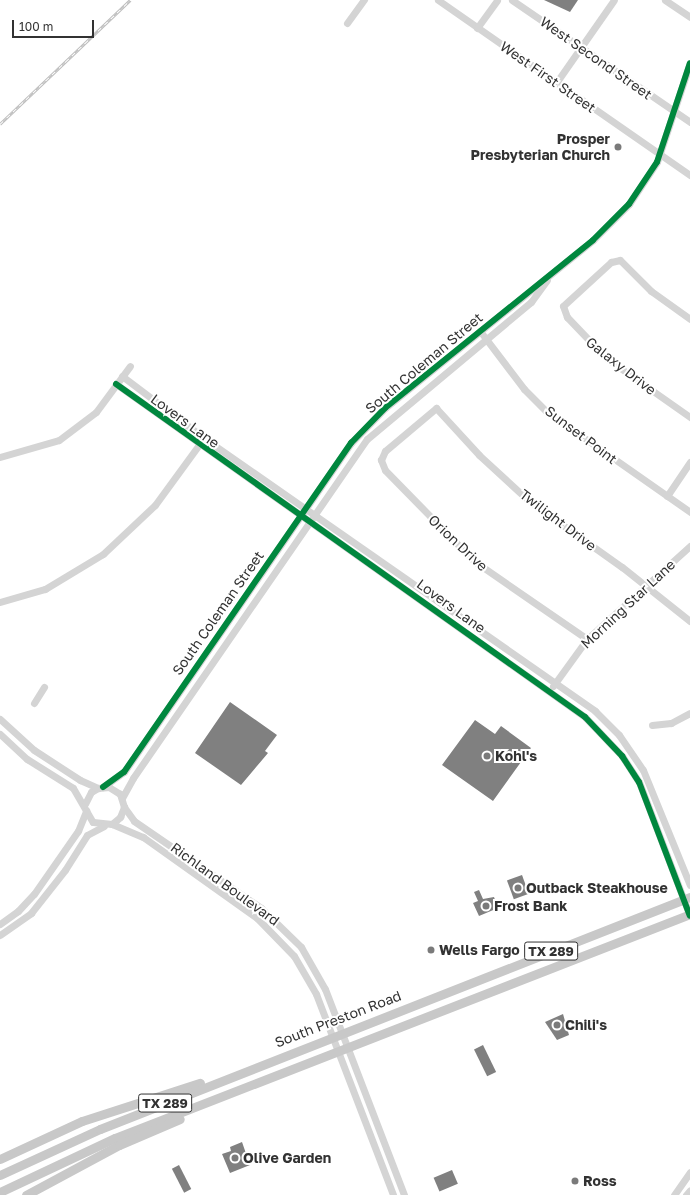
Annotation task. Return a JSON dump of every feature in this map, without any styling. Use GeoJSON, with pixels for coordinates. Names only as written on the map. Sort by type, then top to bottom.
{"type":"FeatureCollection","features":[{"type":"Feature","properties":{"kind":"main road","name":"South Preston Road"},"geometry":{"type":"LineString","coordinates":[[0,1176],[63,1144],[234,1075],[687,898]]}},
{"type":"Feature","properties":{"kind":"main road","name":"TX 289"},"geometry":{"type":"LineString","coordinates":[[0,1192],[86,1150],[690,915]]}},
{"type":"Feature","properties":{"kind":"main road"},"geometry":{"type":"LineString","coordinates":[[0,1159],[96,1116],[234,1075]]}},
{"type":"Feature","properties":{"kind":"main road"},"geometry":{"type":"LineString","coordinates":[[26,1195],[112,1148],[169,1124],[217,1100]]}},
{"type":"Feature","properties":{"kind":"street"},"geometry":{"type":"LineString","coordinates":[[347,23],[364,0]]}},
{"type":"Feature","properties":{"kind":"street","name":"West First Street"},"geometry":{"type":"LineString","coordinates":[[438,0],[556,83],[660,152],[690,175]]}},
{"type":"Feature","properties":{"kind":"street"},"geometry":{"type":"LineString","coordinates":[[477,28],[497,0]]}},
{"type":"Feature","properties":{"kind":"street","name":"West Second Street"},"geometry":{"type":"LineString","coordinates":[[512,0],[690,122]]}},
{"type":"Feature","properties":{"kind":"street"},"geometry":{"type":"LineString","coordinates":[[556,83],[614,0]]}},
{"type":"Feature","properties":{"kind":"street"},"geometry":{"type":"LineString","coordinates":[[665,0],[690,17]]}},
{"type":"Feature","properties":{"kind":"street","name":"South Coleman Street"},"geometry":{"type":"LineString","coordinates":[[100,787],[124,772],[149,733],[351,443],[385,408],[552,272],[594,240],[629,204],[660,152],[690,63]]}},
{"type":"Feature","properties":{"kind":"street","name":"Galaxy Drive"},"geometry":{"type":"LineString","coordinates":[[690,319],[651,291],[620,260],[612,262],[563,306],[567,317],[606,358],[690,417]]}},
{"type":"Feature","properties":{"kind":"street","name":"South Coleman Street"},"geometry":{"type":"LineString","coordinates":[[122,798],[154,746],[310,522],[348,464],[372,434],[531,302],[552,272]]}},
{"type":"Feature","properties":{"kind":"street","name":"Sunset Point"},"geometry":{"type":"LineString","coordinates":[[480,331],[524,389],[546,411],[690,512]]}},
{"type":"Feature","properties":{"kind":"street"},"geometry":{"type":"LineString","coordinates":[[0,457],[59,440],[96,412],[130,366]]}},
{"type":"Feature","properties":{"kind":"street","name":"Lovers Lane"},"geometry":{"type":"LineString","coordinates":[[122,376],[204,438],[314,515],[585,717],[622,756],[639,782],[687,898],[690,915]]}},
{"type":"Feature","properties":{"kind":"street","name":"Lovers Lane"},"geometry":{"type":"LineString","coordinates":[[116,384],[199,446],[300,516],[556,683],[595,711],[619,734],[644,770],[690,885]]}},
{"type":"Feature","properties":{"kind":"street","name":"Twilight Drive"},"geometry":{"type":"LineString","coordinates":[[381,460],[385,452],[436,408],[479,455],[529,501],[622,567],[645,587],[690,621]]}},
{"type":"Feature","properties":{"kind":"street"},"geometry":{"type":"LineString","coordinates":[[0,602],[46,589],[103,554],[155,505],[204,438]]}},
{"type":"Feature","properties":{"kind":"street","name":"Orion Drive"},"geometry":{"type":"LineString","coordinates":[[381,460],[412,500],[474,561],[587,640]]}},
{"type":"Feature","properties":{"kind":"street"},"geometry":{"type":"LineString","coordinates":[[667,496],[690,462]]}},
{"type":"Feature","properties":{"kind":"street","name":"Morning Star Lane"},"geometry":{"type":"LineString","coordinates":[[549,691],[587,640],[690,546]]}},
{"type":"Feature","properties":{"kind":"street"},"geometry":{"type":"LineString","coordinates":[[229,618],[238,625]]}},
{"type":"Feature","properties":{"kind":"street"},"geometry":{"type":"LineString","coordinates":[[224,625],[233,632]]}},
{"type":"Feature","properties":{"kind":"street"},"geometry":{"type":"LineString","coordinates":[[34,703],[44,687]]}},
{"type":"Feature","properties":{"kind":"street"},"geometry":{"type":"LineString","coordinates":[[652,725],[671,723],[690,713]]}},
{"type":"Feature","properties":{"kind":"street"},"geometry":{"type":"LineString","coordinates":[[0,719],[34,750],[80,780],[100,787],[115,790],[122,798],[124,807],[120,817],[87,835],[65,870],[31,913],[0,935]]}},
{"type":"Feature","properties":{"kind":"street"},"geometry":{"type":"LineString","coordinates":[[149,733],[159,740]]}},
{"type":"Feature","properties":{"kind":"street"},"geometry":{"type":"LineString","coordinates":[[0,734],[27,759],[73,788],[93,822],[109,824]]}},
{"type":"Feature","properties":{"kind":"street"},"geometry":{"type":"LineString","coordinates":[[145,739],[154,746]]}},
{"type":"Feature","properties":{"kind":"street"},"geometry":{"type":"LineString","coordinates":[[0,924],[18,911],[56,864],[78,831],[91,792],[100,787]]}},
{"type":"Feature","properties":{"kind":"street","name":"Richland Boulevard"},"geometry":{"type":"LineString","coordinates":[[124,807],[134,821],[198,863],[261,908],[295,939],[319,976],[404,1195]]}},
{"type":"Feature","properties":{"kind":"street","name":"Richland Boulevard"},"geometry":{"type":"LineString","coordinates":[[109,824],[143,837],[257,918],[285,945],[310,984],[393,1195]]}},
{"type":"Feature","properties":{"kind":"street"},"geometry":{"type":"LineString","coordinates":[[192,872],[198,863]]}},
{"type":"Feature","properties":{"kind":"street"},"geometry":{"type":"LineString","coordinates":[[56,864],[65,870]]}},
{"type":"Feature","properties":{"kind":"street"},"geometry":{"type":"LineString","coordinates":[[382,1166],[392,1163]]}},
{"type":"Feature","properties":{"kind":"street"},"geometry":{"type":"LineString","coordinates":[[674,1195],[690,1172]]}},
{"type":"Feature","properties":{"kind":"street"},"geometry":{"type":"LineString","coordinates":[[686,1195],[690,1190]]}},
{"type":"Feature","properties":{"kind":"building"},"geometry":{"type":"Polygon","coordinates":[[[544,0],[578,0],[570,12],[544,0]]]}},
{"type":"Feature","properties":{"kind":"building"},"geometry":{"type":"Polygon","coordinates":[[[230,702],[277,735],[265,751],[268,753],[241,785],[195,753],[230,702]]]}},
{"type":"Feature","properties":{"kind":"building","name":"Kohl's"},"geometry":{"type":"Polygon","coordinates":[[[475,720],[495,734],[501,726],[531,748],[493,801],[442,765],[475,720]]]}},
{"type":"Feature","properties":{"kind":"building","name":"Outback Steakhouse"},"geometry":{"type":"Polygon","coordinates":[[[522,875],[529,894],[514,899],[507,880],[522,875]]]}},
{"type":"Feature","properties":{"kind":"building","name":"Frost Bank"},"geometry":{"type":"Polygon","coordinates":[[[479,890],[483,899],[494,897],[498,908],[479,916],[473,903],[478,901],[474,892],[479,890]]]}},
{"type":"Feature","properties":{"kind":"building","name":"Chili's"},"geometry":{"type":"Polygon","coordinates":[[[563,1014],[569,1035],[557,1040],[545,1022],[563,1014]]]}},
{"type":"Feature","properties":{"kind":"building"},"geometry":{"type":"Polygon","coordinates":[[[483,1045],[496,1072],[487,1076],[474,1049],[483,1045]]]}},
{"type":"Feature","properties":{"kind":"building","name":"Olive Garden"},"geometry":{"type":"Polygon","coordinates":[[[242,1142],[250,1165],[230,1173],[222,1154],[231,1151],[230,1147],[242,1142]]]}},
{"type":"Feature","properties":{"kind":"building"},"geometry":{"type":"Polygon","coordinates":[[[179,1165],[191,1189],[184,1193],[172,1169],[179,1165]]]}},
{"type":"Feature","properties":{"kind":"building"},"geometry":{"type":"Polygon","coordinates":[[[452,1170],[458,1184],[439,1192],[434,1178],[452,1170]]]}},
{"type":"Feature","properties":{"kind":"railway"},"geometry":{"type":"LineString","coordinates":[[0,124],[130,0]]}},
{"type":"Feature","properties":{"kind":"cycle path"},"geometry":{"type":"LineString","coordinates":[[103,787],[124,772],[351,443],[385,408],[593,240],[629,204],[657,162],[690,63]]}},
{"type":"Feature","properties":{"kind":"cycle path"},"geometry":{"type":"LineString","coordinates":[[116,384],[585,717],[622,756],[639,782],[690,916]]}},
{"type":"Feature","properties":{"kind":"place","name":"Prosper Presbyterian Church"},"geometry":{"type":"Point","coordinates":[618,147]}},
{"type":"Feature","properties":{"kind":"place","name":"Kohl's"},"geometry":{"type":"Point","coordinates":[487,756]}},
{"type":"Feature","properties":{"kind":"place","name":"Outback Steakhouse"},"geometry":{"type":"Point","coordinates":[518,888]}},
{"type":"Feature","properties":{"kind":"place","name":"Frost Bank"},"geometry":{"type":"Point","coordinates":[486,906]}},
{"type":"Feature","properties":{"kind":"place","name":"Wells Fargo"},"geometry":{"type":"Point","coordinates":[431,950]}},
{"type":"Feature","properties":{"kind":"place","name":"Chili's"},"geometry":{"type":"Point","coordinates":[557,1025]}},
{"type":"Feature","properties":{"kind":"place","name":"Olive Garden"},"geometry":{"type":"Point","coordinates":[235,1158]}},
{"type":"Feature","properties":{"kind":"place","name":"Ross"},"geometry":{"type":"Point","coordinates":[575,1181]}}]}
